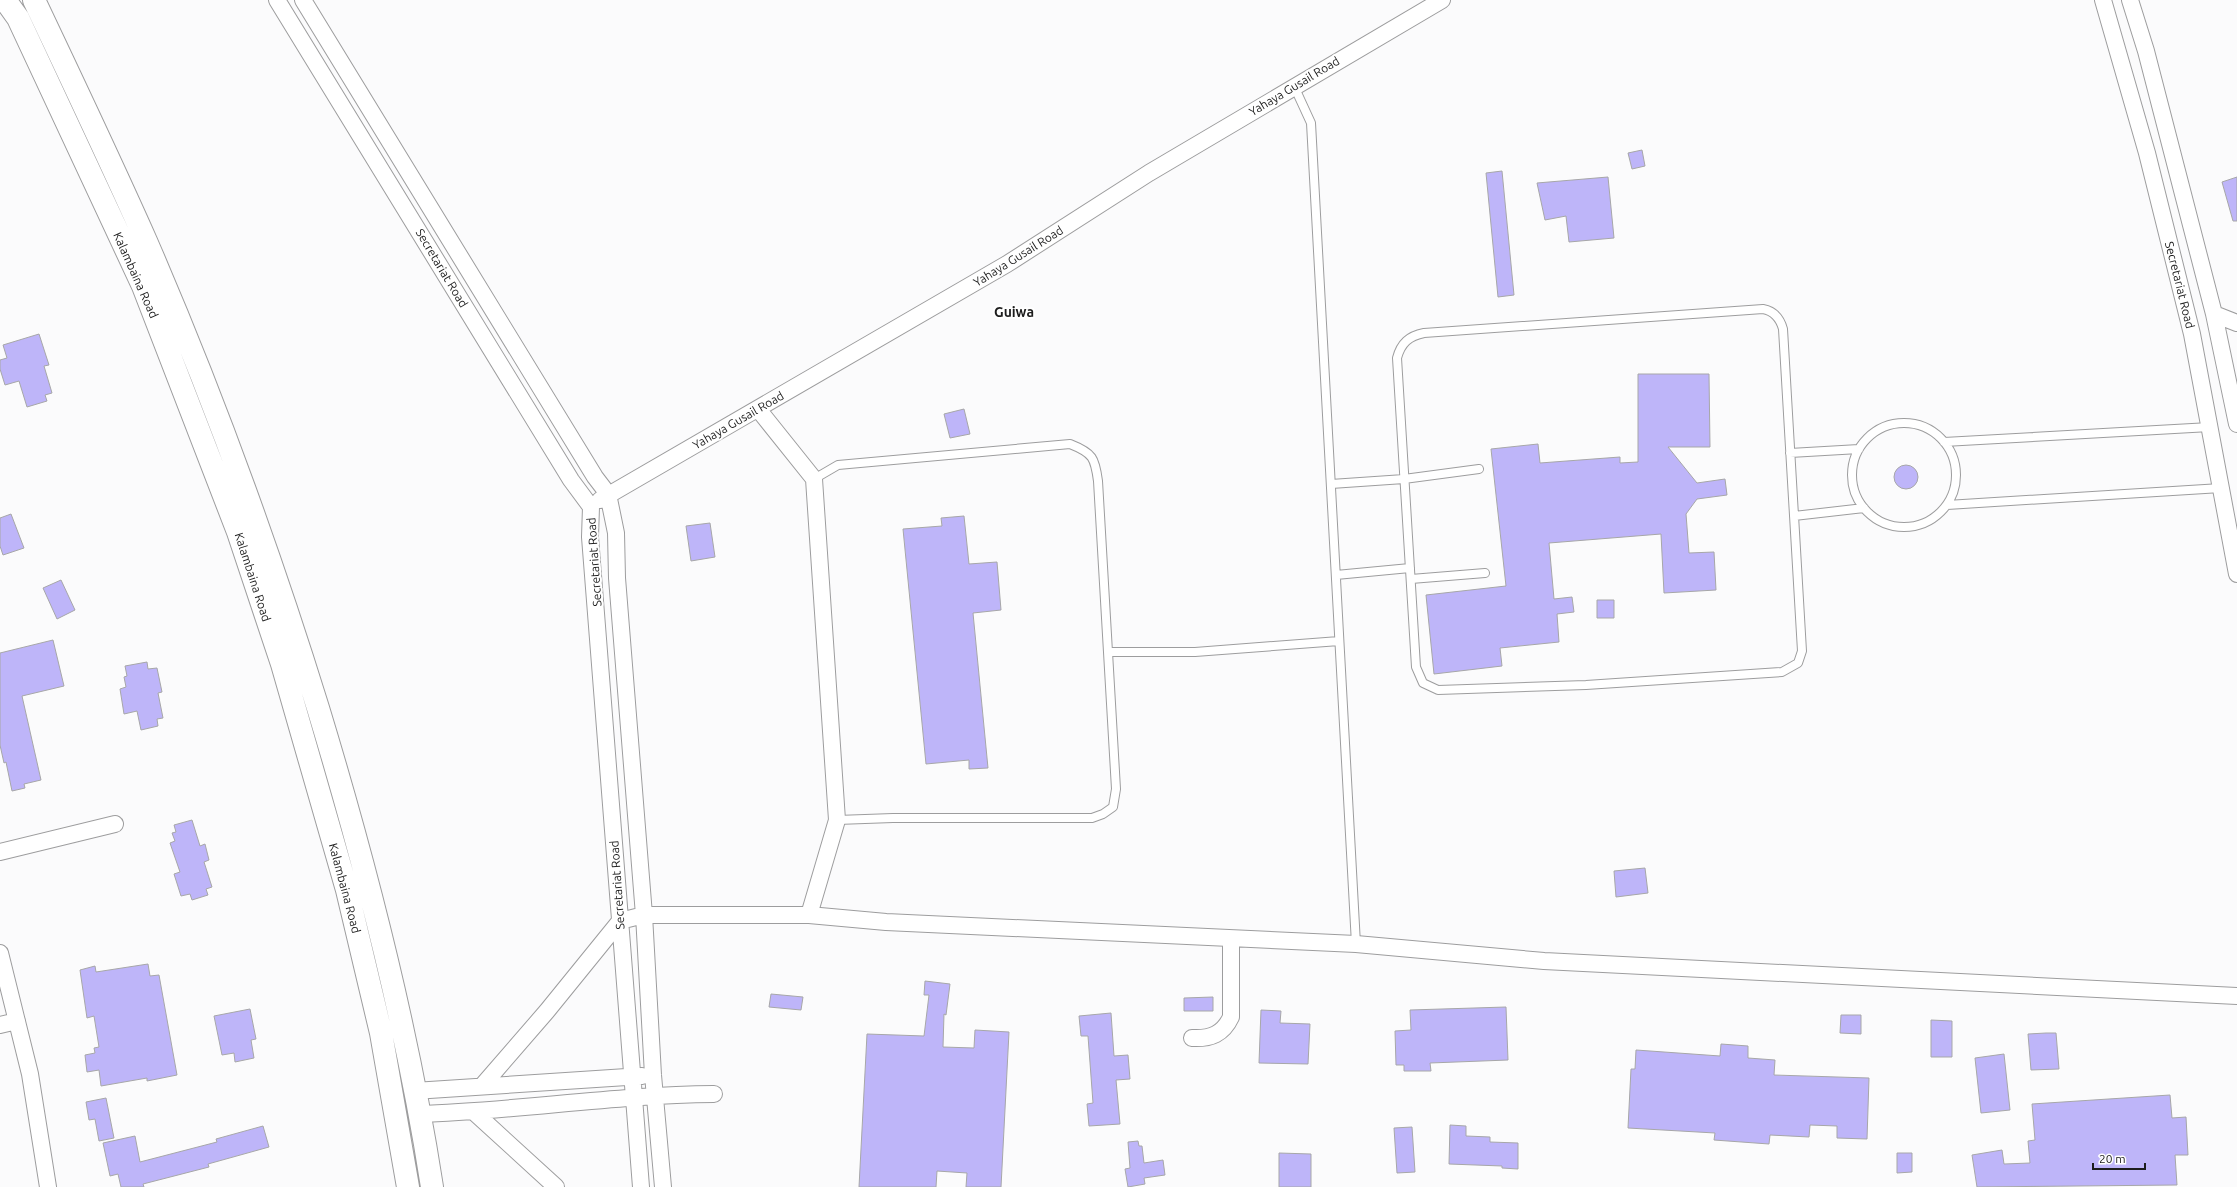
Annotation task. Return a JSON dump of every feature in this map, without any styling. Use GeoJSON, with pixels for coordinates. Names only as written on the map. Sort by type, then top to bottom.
{"type":"FeatureCollection","features":[{"type":"Feature","properties":{"kind":"main road","name":"Kalambaina Road"},"geometry":{"type":"LineString","coordinates":[[5,0],[18,18],[143,286],[238,532],[282,664],[347,890],[381,1033],[408,1187]]}},
{"type":"Feature","properties":{"kind":"main road"},"geometry":{"type":"LineString","coordinates":[[34,0],[146,241],[251,504],[303,660],[344,794],[379,923],[402,1023],[432,1187]]}},
{"type":"Feature","properties":{"kind":"street","name":"Secretariat Road"},"geometry":{"type":"LineString","coordinates":[[277,0],[571,480],[591,507],[590,537],[631,1077],[641,1187]]}},
{"type":"Feature","properties":{"kind":"street","name":"Secretariat Road"},"geometry":{"type":"LineString","coordinates":[[303,0],[595,477],[608,494],[616,533],[617,578],[644,915],[653,1075],[662,1187]]}},
{"type":"Feature","properties":{"kind":"street","name":"Yahaya Gusail Road"},"geometry":{"type":"LineString","coordinates":[[591,507],[608,494],[758,409],[1007,264],[1149,173],[1442,0]]}},
{"type":"Feature","properties":{"kind":"street","name":"Secretariat Road"},"geometry":{"type":"LineString","coordinates":[[2103,0],[2149,160],[2192,334],[2237,574]]}},
{"type":"Feature","properties":{"kind":"street"},"geometry":{"type":"LineString","coordinates":[[2130,0],[2146,51],[2214,314],[2233,369],[2237,424]]}},
{"type":"Feature","properties":{"kind":"street"},"geometry":{"type":"LineString","coordinates":[[2214,314],[2237,323]]}},
{"type":"Feature","properties":{"kind":"street"},"geometry":{"type":"LineString","coordinates":[[758,409],[814,479],[837,820],[809,915]]}},
{"type":"Feature","properties":{"kind":"street"},"geometry":{"type":"LineString","coordinates":[[0,852],[115,824]]}},
{"type":"Feature","properties":{"kind":"street"},"geometry":{"type":"LineString","coordinates":[[482,1086],[548,1011],[620,921],[644,915],[809,915],[886,922],[1356,944],[1544,961],[2237,996]]}},
{"type":"Feature","properties":{"kind":"street"},"geometry":{"type":"LineString","coordinates":[[1192,1038],[1216,1036],[1226,1027],[1231,1017],[1231,939]]}},
{"type":"Feature","properties":{"kind":"street"},"geometry":{"type":"LineString","coordinates":[[0,953],[30,1074],[48,1187]]}},
{"type":"Feature","properties":{"kind":"street"},"geometry":{"type":"LineString","coordinates":[[0,1025],[17,1021]]}},
{"type":"Feature","properties":{"kind":"street"},"geometry":{"type":"LineString","coordinates":[[414,1091],[653,1075]]}},
{"type":"Feature","properties":{"kind":"street"},"geometry":{"type":"LineString","coordinates":[[419,1114],[474,1112],[655,1095],[714,1094]]}},
{"type":"Feature","properties":{"kind":"street"},"geometry":{"type":"LineString","coordinates":[[474,1112],[556,1187]]}},
{"type":"Feature","properties":{"kind":"lane"},"geometry":{"type":"LineString","coordinates":[[1294,86],[1311,123],[1356,944]]}},
{"type":"Feature","properties":{"kind":"lane"},"geometry":{"type":"LineString","coordinates":[[1762,309],[1768,310],[1778,317],[1783,329],[1790,453],[1802,651],[1798,663],[1782,672],[1586,685],[1433,689],[1423,683],[1417,673],[1397,358],[1401,346],[1410,337],[1424,333],[1762,309]]}},
{"type":"Feature","properties":{"kind":"lane"},"geometry":{"type":"LineString","coordinates":[[1896,424],[1920,426],[1930,430],[1944,442],[1953,457],[1956,474],[1954,491],[1947,505],[1933,519],[1923,524],[1900,528],[1878,520],[1864,508],[1856,494],[1853,483],[1854,460],[1859,449],[1875,432],[1896,424]]}},
{"type":"Feature","properties":{"kind":"lane"},"geometry":{"type":"LineString","coordinates":[[1944,442],[2210,427]]}},
{"type":"Feature","properties":{"kind":"lane"},"geometry":{"type":"LineString","coordinates":[[814,479],[838,465],[1070,444],[1086,451],[1096,462],[1098,481],[1116,789],[1113,807],[1103,814],[1092,818],[893,818],[837,820]]}},
{"type":"Feature","properties":{"kind":"lane"},"geometry":{"type":"LineString","coordinates":[[1790,453],[1859,449]]}},
{"type":"Feature","properties":{"kind":"lane"},"geometry":{"type":"LineString","coordinates":[[1331,484],[1404,479],[1479,469]]}},
{"type":"Feature","properties":{"kind":"lane"},"geometry":{"type":"LineString","coordinates":[[1947,505],[2221,488]]}},
{"type":"Feature","properties":{"kind":"lane"},"geometry":{"type":"LineString","coordinates":[[1794,516],[1864,508]]}},
{"type":"Feature","properties":{"kind":"lane"},"geometry":{"type":"LineString","coordinates":[[1336,575],[1410,568]]}},
{"type":"Feature","properties":{"kind":"lane"},"geometry":{"type":"LineString","coordinates":[[1411,579],[1485,573]]}},
{"type":"Feature","properties":{"kind":"lane"},"geometry":{"type":"LineString","coordinates":[[1108,652],[1195,652],[1339,641]]}},
{"type":"Feature","properties":{"kind":"building"},"geometry":{"type":"Polygon","coordinates":[[[1642,150],[1645,166],[1632,169],[1628,153],[1642,150]]]}},
{"type":"Feature","properties":{"kind":"building"},"geometry":{"type":"Polygon","coordinates":[[[1502,171],[1514,295],[1498,297],[1486,173],[1502,171]]]}},
{"type":"Feature","properties":{"kind":"building"},"geometry":{"type":"Polygon","coordinates":[[[1608,177],[1614,238],[1569,242],[1566,216],[1545,220],[1537,183],[1608,177]]]}},
{"type":"Feature","properties":{"kind":"building"},"geometry":{"type":"Polygon","coordinates":[[[2237,177],[2237,221],[2233,221],[2222,182],[2237,177]]]}},
{"type":"Feature","properties":{"kind":"building"},"geometry":{"type":"Polygon","coordinates":[[[39,334],[49,365],[44,366],[52,393],[45,395],[47,401],[27,407],[19,381],[5,385],[0,369],[0,360],[7,358],[3,345],[39,334]]]}},
{"type":"Feature","properties":{"kind":"building"},"geometry":{"type":"Polygon","coordinates":[[[1638,374],[1709,374],[1710,447],[1668,447],[1697,483],[1725,479],[1727,495],[1697,499],[1686,514],[1689,553],[1714,552],[1716,590],[1664,593],[1661,534],[1549,543],[1554,599],[1572,597],[1574,612],[1557,614],[1559,642],[1500,648],[1502,666],[1434,674],[1426,595],[1506,586],[1491,449],[1538,444],[1540,463],[1620,457],[1620,463],[1638,462],[1638,374]]]}},
{"type":"Feature","properties":{"kind":"building"},"geometry":{"type":"Polygon","coordinates":[[[964,409],[970,434],[950,438],[944,414],[964,409]]]}},
{"type":"Feature","properties":{"kind":"building"},"geometry":{"type":"Polygon","coordinates":[[[1906,465],[1914,469],[1918,477],[1914,485],[1906,489],[1898,485],[1894,477],[1898,469],[1906,465]]]}},
{"type":"Feature","properties":{"kind":"building"},"geometry":{"type":"Polygon","coordinates":[[[11,514],[24,548],[3,555],[0,546],[0,518],[11,514]]]}},
{"type":"Feature","properties":{"kind":"building"},"geometry":{"type":"Polygon","coordinates":[[[964,516],[969,564],[997,562],[1001,610],[973,613],[988,768],[969,769],[969,760],[926,764],[903,529],[942,526],[941,518],[964,516]]]}},
{"type":"Feature","properties":{"kind":"building"},"geometry":{"type":"Polygon","coordinates":[[[710,523],[715,557],[691,561],[686,526],[710,523]]]}},
{"type":"Feature","properties":{"kind":"building"},"geometry":{"type":"Polygon","coordinates":[[[61,580],[75,610],[57,619],[43,588],[61,580]]]}},
{"type":"Feature","properties":{"kind":"building"},"geometry":{"type":"Polygon","coordinates":[[[1597,600],[1614,600],[1614,618],[1597,618],[1597,600]]]}},
{"type":"Feature","properties":{"kind":"building"},"geometry":{"type":"Polygon","coordinates":[[[53,640],[64,686],[22,696],[41,780],[24,784],[25,788],[12,791],[6,762],[4,763],[0,745],[0,653],[53,640]]]}},
{"type":"Feature","properties":{"kind":"building"},"geometry":{"type":"Polygon","coordinates":[[[147,662],[148,669],[157,668],[162,692],[158,693],[163,718],[157,719],[158,726],[141,730],[137,711],[124,714],[120,689],[126,687],[124,677],[127,676],[125,666],[147,662]]]}},
{"type":"Feature","properties":{"kind":"building"},"geometry":{"type":"Polygon","coordinates":[[[192,820],[200,846],[205,844],[209,860],[204,862],[212,887],[206,889],[208,895],[192,900],[190,894],[181,896],[174,874],[180,872],[170,843],[175,841],[172,833],[176,832],[174,825],[192,820]]]}},
{"type":"Feature","properties":{"kind":"building"},"geometry":{"type":"Polygon","coordinates":[[[1645,868],[1648,893],[1616,897],[1614,871],[1645,868]]]}},
{"type":"Feature","properties":{"kind":"building"},"geometry":{"type":"Polygon","coordinates":[[[148,964],[150,976],[159,975],[177,1075],[147,1081],[147,1078],[101,1086],[99,1070],[87,1072],[85,1055],[95,1053],[94,1048],[99,1047],[94,1016],[87,1018],[80,970],[95,966],[96,972],[148,964]]]}},
{"type":"Feature","properties":{"kind":"building"},"geometry":{"type":"Polygon","coordinates":[[[925,981],[950,984],[946,1015],[944,1014],[943,1047],[974,1048],[975,1030],[1009,1032],[1001,1187],[966,1187],[967,1173],[937,1171],[936,1187],[859,1187],[867,1034],[924,1036],[929,995],[924,995],[925,981]]]}},
{"type":"Feature","properties":{"kind":"building"},"geometry":{"type":"Polygon","coordinates":[[[771,994],[803,997],[801,1010],[769,1007],[771,994]]]}},
{"type":"Feature","properties":{"kind":"building"},"geometry":{"type":"Polygon","coordinates":[[[1213,997],[1213,1011],[1184,1011],[1184,998],[1213,997]]]}},
{"type":"Feature","properties":{"kind":"building"},"geometry":{"type":"Polygon","coordinates":[[[1506,1007],[1508,1060],[1430,1063],[1431,1071],[1404,1071],[1404,1065],[1396,1065],[1395,1031],[1411,1030],[1410,1010],[1506,1007]]]}},
{"type":"Feature","properties":{"kind":"building"},"geometry":{"type":"Polygon","coordinates":[[[250,1009],[256,1039],[251,1040],[254,1058],[235,1062],[234,1053],[222,1055],[214,1016],[250,1009]]]}},
{"type":"Feature","properties":{"kind":"building"},"geometry":{"type":"Polygon","coordinates":[[[1261,1010],[1281,1011],[1280,1023],[1310,1024],[1308,1064],[1259,1063],[1261,1010]]]}},
{"type":"Feature","properties":{"kind":"building"},"geometry":{"type":"Polygon","coordinates":[[[1111,1013],[1114,1056],[1128,1055],[1130,1079],[1116,1080],[1120,1124],[1089,1126],[1087,1104],[1093,1103],[1088,1036],[1081,1036],[1079,1016],[1111,1013]]]}},
{"type":"Feature","properties":{"kind":"building"},"geometry":{"type":"Polygon","coordinates":[[[1841,1015],[1861,1015],[1861,1034],[1840,1033],[1841,1015]]]}},
{"type":"Feature","properties":{"kind":"building"},"geometry":{"type":"Polygon","coordinates":[[[1931,1020],[1952,1021],[1952,1057],[1931,1057],[1931,1020]]]}},
{"type":"Feature","properties":{"kind":"building"},"geometry":{"type":"Polygon","coordinates":[[[2056,1033],[2059,1069],[2031,1070],[2028,1034],[2056,1033]]]}},
{"type":"Feature","properties":{"kind":"building"},"geometry":{"type":"Polygon","coordinates":[[[1721,1044],[1748,1046],[1748,1058],[1775,1060],[1774,1075],[1869,1078],[1867,1139],[1837,1138],[1837,1126],[1810,1125],[1809,1137],[1770,1135],[1769,1144],[1714,1140],[1715,1133],[1628,1128],[1631,1069],[1635,1069],[1636,1050],[1720,1056],[1721,1044]]]}},
{"type":"Feature","properties":{"kind":"building"},"geometry":{"type":"Polygon","coordinates":[[[2004,1054],[2010,1110],[1981,1113],[1975,1058],[2004,1054]]]}},
{"type":"Feature","properties":{"kind":"building"},"geometry":{"type":"Polygon","coordinates":[[[2170,1095],[2172,1118],[2186,1117],[2188,1155],[2175,1155],[2177,1185],[1977,1187],[1972,1155],[2002,1150],[2004,1164],[2030,1163],[2028,1141],[2035,1140],[2032,1104],[2170,1095]]]}},
{"type":"Feature","properties":{"kind":"building"},"geometry":{"type":"Polygon","coordinates":[[[106,1098],[114,1138],[99,1141],[95,1119],[89,1120],[86,1102],[106,1098]]]}},
{"type":"Feature","properties":{"kind":"building"},"geometry":{"type":"Polygon","coordinates":[[[1450,1125],[1466,1126],[1466,1136],[1490,1137],[1490,1142],[1518,1143],[1518,1169],[1502,1168],[1502,1166],[1449,1164],[1450,1125]]]}},
{"type":"Feature","properties":{"kind":"building"},"geometry":{"type":"Polygon","coordinates":[[[263,1126],[269,1147],[208,1164],[209,1167],[143,1184],[144,1187],[121,1187],[118,1174],[110,1176],[103,1143],[135,1136],[140,1162],[217,1142],[216,1139],[263,1126]]]}},
{"type":"Feature","properties":{"kind":"building"},"geometry":{"type":"Polygon","coordinates":[[[1412,1127],[1415,1172],[1397,1173],[1394,1128],[1412,1127]]]}},
{"type":"Feature","properties":{"kind":"building"},"geometry":{"type":"Polygon","coordinates":[[[1138,1141],[1139,1146],[1142,1146],[1144,1163],[1163,1160],[1165,1175],[1144,1178],[1145,1184],[1128,1187],[1125,1169],[1130,1168],[1128,1142],[1138,1141]]]}},
{"type":"Feature","properties":{"kind":"building"},"geometry":{"type":"Polygon","coordinates":[[[1279,1153],[1311,1154],[1311,1187],[1279,1187],[1279,1153]]]}},
{"type":"Feature","properties":{"kind":"building"},"geometry":{"type":"Polygon","coordinates":[[[1897,1153],[1912,1153],[1912,1172],[1897,1173],[1897,1153]]]}},
{"type":"Feature","properties":{"kind":"district","name":"Guiwa"},"geometry":{"type":"Point","coordinates":[1014,312]}}]}
